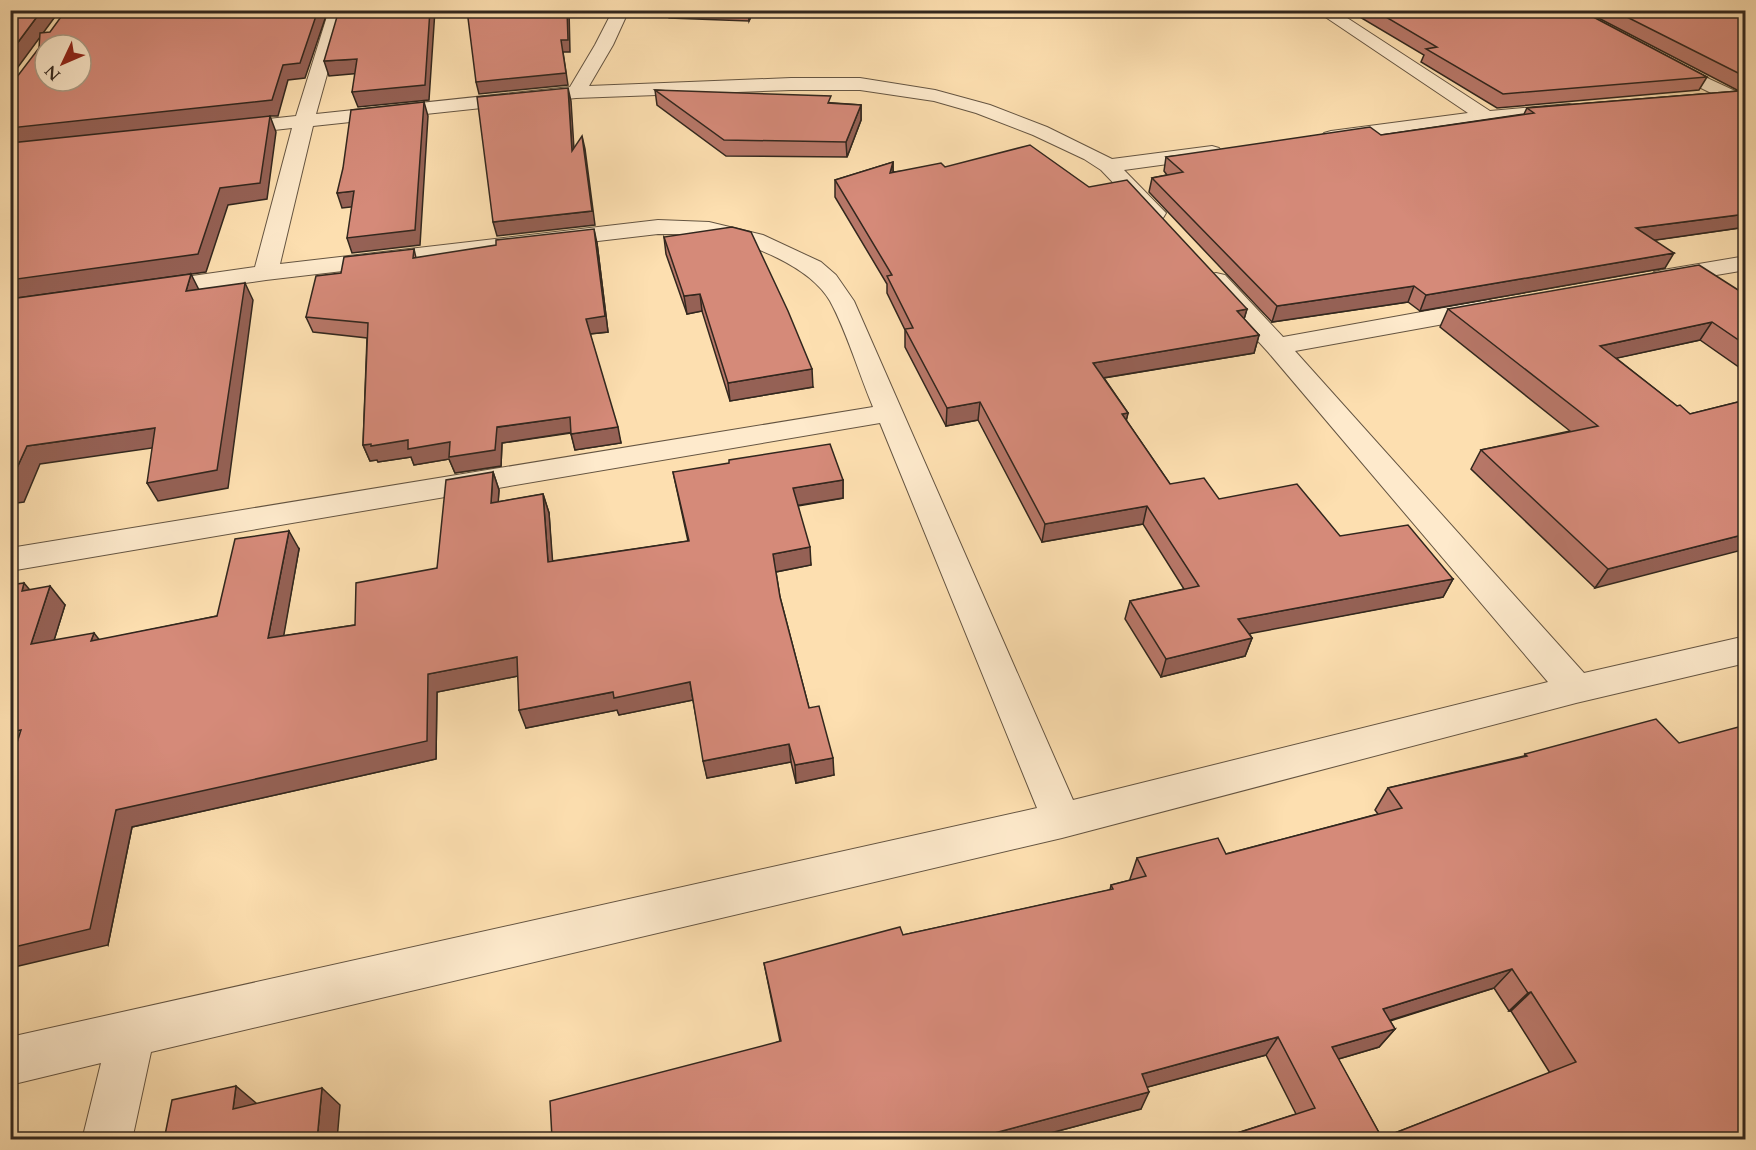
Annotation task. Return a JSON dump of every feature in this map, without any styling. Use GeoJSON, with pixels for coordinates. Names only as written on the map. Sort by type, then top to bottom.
{"type":"FeatureCollection","features":[{"type":"Feature","properties":{"kind":"street"},"geometry":{"type":"LineString","coordinates":[[266,273],[304,121],[337,10]]}},
{"type":"Feature","properties":{"kind":"street"},"geometry":{"type":"LineString","coordinates":[[576,92],[604,45],[621,10]]}},
{"type":"Feature","properties":{"kind":"street"},"geometry":{"type":"LineString","coordinates":[[1323,10],[1486,117]]}},
{"type":"Feature","properties":{"kind":"street"},"geometry":{"type":"LineString","coordinates":[[1646,53],[1737,100]]}},
{"type":"Feature","properties":{"kind":"street"},"geometry":{"type":"LineString","coordinates":[[210,131],[576,92],[791,84],[852,84],[889,87],[983,109],[1072,145],[1108,166],[1171,231]]}},
{"type":"Feature","properties":{"kind":"street"},"geometry":{"type":"LineString","coordinates":[[1695,99],[1737,100]]}},
{"type":"Feature","properties":{"kind":"street"},"geometry":{"type":"LineString","coordinates":[[1309,140],[1486,117],[1590,108]]}},
{"type":"Feature","properties":{"kind":"street"},"geometry":{"type":"LineString","coordinates":[[1108,166],[1226,151]]}},
{"type":"Feature","properties":{"kind":"street"},"geometry":{"type":"LineString","coordinates":[[127,292],[599,232],[658,227],[709,229],[755,240],[813,267],[827,280],[842,301],[1062,820]]}},
{"type":"Feature","properties":{"kind":"street"},"geometry":{"type":"LineString","coordinates":[[1640,281],[1746,262]]}},
{"type":"Feature","properties":{"kind":"street"},"geometry":{"type":"LineString","coordinates":[[1202,264],[1277,346],[1576,689]]}},
{"type":"Feature","properties":{"kind":"street"},"geometry":{"type":"LineString","coordinates":[[1277,346],[1512,304]]}},
{"type":"Feature","properties":{"kind":"street"},"geometry":{"type":"LineString","coordinates":[[10,560],[890,413]]}},
{"type":"Feature","properties":{"kind":"street"},"geometry":{"type":"LineString","coordinates":[[10,1061],[1062,820],[1576,689],[1746,649]]}},
{"type":"Feature","properties":{"kind":"street"},"geometry":{"type":"LineString","coordinates":[[107,1140],[131,1035]]}},
{"type":"Feature","properties":{"kind":"building"},"geometry":{"type":"Polygon","coordinates":[[[10,10],[42,10],[10,53],[10,10]]]}},
{"type":"Feature","properties":{"kind":"building"},"geometry":{"type":"Polygon","coordinates":[[[66,10],[318,10],[300,63],[283,65],[272,100],[10,128],[10,86],[33,56],[33,93],[93,93],[93,33],[40,33],[50,32],[66,10]]]}},
{"type":"Feature","properties":{"kind":"building"},"geometry":{"type":"Polygon","coordinates":[[[339,10],[430,10],[425,85],[352,92],[357,59],[324,61],[339,10]]]}},
{"type":"Feature","properties":{"kind":"building"},"geometry":{"type":"Polygon","coordinates":[[[467,10],[567,10],[568,40],[561,40],[566,73],[476,82],[467,10]]]}},
{"type":"Feature","properties":{"kind":"building"},"geometry":{"type":"Polygon","coordinates":[[[1374,10],[1580,10],[1707,77],[1503,94],[1426,49],[1437,47],[1374,10]]]}},
{"type":"Feature","properties":{"kind":"building"},"geometry":{"type":"Polygon","coordinates":[[[1613,10],[1746,10],[1746,77],[1613,10]]]}},
{"type":"Feature","properties":{"kind":"building"},"geometry":{"type":"Polygon","coordinates":[[[568,88],[572,151],[582,136],[592,211],[493,222],[477,97],[568,88]]]}},
{"type":"Feature","properties":{"kind":"building"},"geometry":{"type":"Polygon","coordinates":[[[1746,89],[1746,214],[1636,228],[1674,253],[1426,295],[1414,286],[1277,306],[1152,178],[1183,172],[1166,157],[1370,127],[1381,135],[1534,113],[1527,108],[1746,89]]]}},
{"type":"Feature","properties":{"kind":"building"},"geometry":{"type":"Polygon","coordinates":[[[655,90],[831,96],[828,103],[861,105],[846,142],[724,140],[655,90]]]}},
{"type":"Feature","properties":{"kind":"building"},"geometry":{"type":"Polygon","coordinates":[[[424,102],[415,230],[347,238],[354,191],[337,193],[351,110],[424,102]]]}},
{"type":"Feature","properties":{"kind":"building"},"geometry":{"type":"Polygon","coordinates":[[[270,116],[260,183],[220,188],[198,254],[10,280],[10,143],[270,116]]]}},
{"type":"Feature","properties":{"kind":"building"},"geometry":{"type":"Polygon","coordinates":[[[1030,145],[1089,187],[1127,180],[1247,309],[1237,311],[1259,335],[1093,363],[1128,413],[1122,414],[1170,484],[1204,478],[1219,499],[1297,484],[1340,536],[1408,525],[1453,579],[1238,619],[1252,638],[1166,659],[1130,601],[1199,586],[1147,506],[1045,524],[980,402],[947,408],[905,329],[913,328],[887,276],[892,275],[835,180],[893,162],[890,173],[941,163],[945,167],[1030,145]]]}},
{"type":"Feature","properties":{"kind":"building"},"geometry":{"type":"Polygon","coordinates":[[[732,227],[751,232],[812,369],[728,383],[700,294],[684,296],[664,237],[732,227]]]}},
{"type":"Feature","properties":{"kind":"building"},"geometry":{"type":"Polygon","coordinates":[[[594,229],[605,316],[586,319],[618,427],[571,434],[570,417],[497,427],[495,450],[449,457],[450,442],[408,449],[408,440],[371,446],[371,444],[363,445],[368,323],[306,317],[316,276],[341,273],[344,257],[414,249],[413,258],[496,245],[496,240],[594,229]]]}},
{"type":"Feature","properties":{"kind":"building"},"geometry":{"type":"Polygon","coordinates":[[[1699,265],[1746,295],[1746,345],[1712,322],[1600,346],[1690,414],[1746,400],[1746,534],[1608,569],[1481,450],[1598,426],[1448,309],[1699,265]]]}},
{"type":"Feature","properties":{"kind":"building"},"geometry":{"type":"Polygon","coordinates":[[[191,274],[186,291],[245,283],[217,470],[147,483],[155,428],[27,446],[10,483],[10,299],[191,274]]]}},
{"type":"Feature","properties":{"kind":"building"},"geometry":{"type":"Polygon","coordinates":[[[830,444],[843,480],[793,488],[810,547],[773,554],[780,597],[809,708],[819,706],[833,758],[795,765],[789,744],[703,761],[690,682],[614,698],[613,692],[519,710],[517,657],[428,674],[427,741],[116,810],[90,929],[10,948],[10,765],[21,730],[10,732],[10,585],[24,583],[22,591],[50,586],[31,644],[94,633],[91,641],[217,616],[235,539],[289,531],[268,638],[355,625],[356,583],[437,568],[446,480],[493,472],[491,503],[543,494],[548,562],[689,541],[673,472],[729,463],[729,460],[830,444]]]}},
{"type":"Feature","properties":{"kind":"building"},"geometry":{"type":"Polygon","coordinates":[[[1656,719],[1679,743],[1746,725],[1746,1140],[1229,1140],[1228,1136],[1315,1108],[1278,1037],[1142,1074],[1149,1092],[968,1140],[545,1140],[552,1138],[550,1101],[781,1041],[764,963],[900,927],[903,935],[1113,889],[1111,885],[1146,876],[1137,858],[1218,838],[1226,854],[1402,808],[1388,788],[1527,756],[1525,754],[1656,719]],[[1512,969],[1383,1009],[1395,1029],[1332,1047],[1382,1138],[1576,1062],[1531,992],[1528,993],[1512,969]]]}},
{"type":"Feature","properties":{"kind":"building"},"geometry":{"type":"Polygon","coordinates":[[[236,1086],[233,1109],[322,1088],[317,1140],[164,1140],[172,1100],[236,1086]]]}}]}
